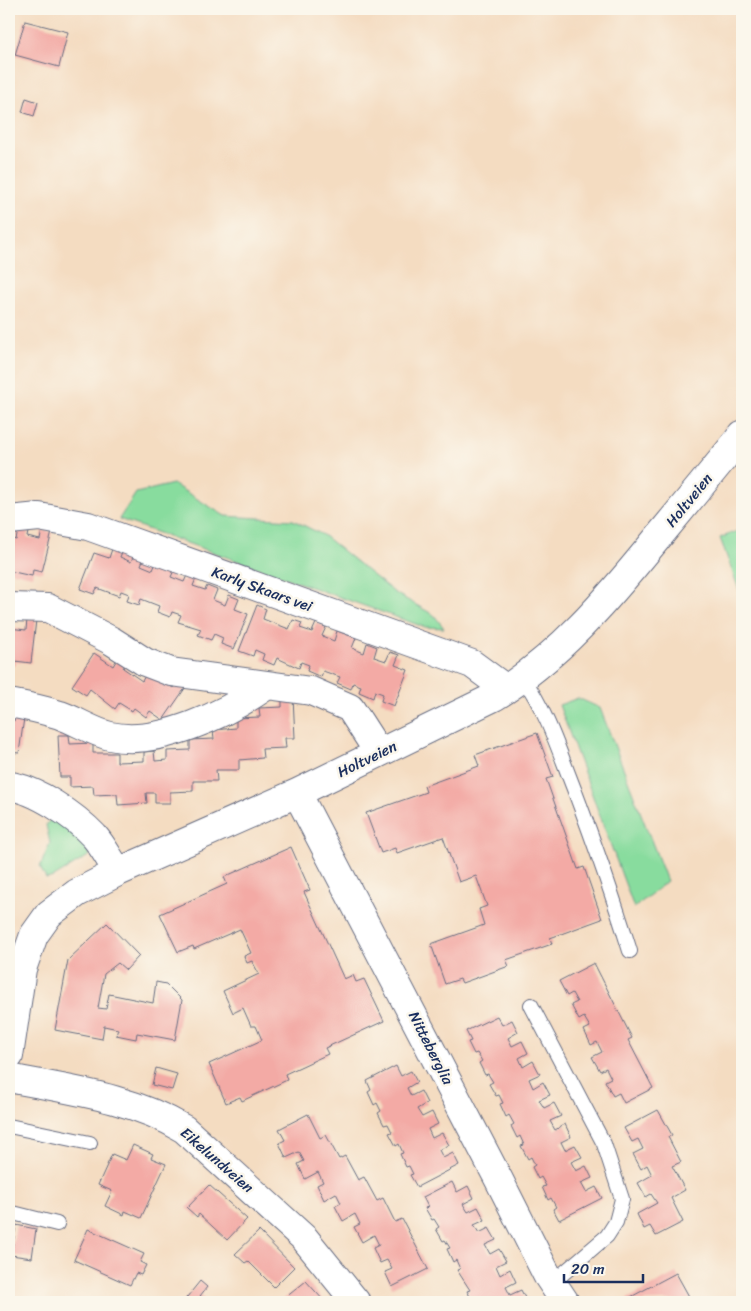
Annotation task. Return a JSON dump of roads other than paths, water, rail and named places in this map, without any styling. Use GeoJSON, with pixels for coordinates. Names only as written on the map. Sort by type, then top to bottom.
{"type":"FeatureCollection","features":[{"type":"Feature","properties":{"kind":"street","name":"Holtveien"},"geometry":{"type":"LineString","coordinates":[[9,1043],[22,969],[34,935],[49,914],[77,893],[118,872],[296,793],[515,684],[572,637],[611,595],[742,437]]}},
{"type":"Feature","properties":{"kind":"street","name":"Karly Skaars vei"},"geometry":{"type":"LineString","coordinates":[[9,520],[39,517],[88,526],[472,664],[515,684]]}},
{"type":"Feature","properties":{"kind":"street"},"geometry":{"type":"LineString","coordinates":[[9,607],[48,608],[112,640],[145,662],[171,672],[311,691],[350,708],[378,753]]}},
{"type":"Feature","properties":{"kind":"street"},"geometry":{"type":"LineString","coordinates":[[9,703],[61,716],[110,736],[132,737],[163,733],[189,726],[220,714],[266,686]]}},
{"type":"Feature","properties":{"kind":"street"},"geometry":{"type":"LineString","coordinates":[[9,786],[20,787],[59,808],[94,837],[118,872]]}},
{"type":"Feature","properties":{"kind":"street","name":"Nitteberglia"},"geometry":{"type":"LineString","coordinates":[[296,793],[558,1293]]}},
{"type":"Feature","properties":{"kind":"street","name":"Eikelundveien"},"geometry":{"type":"LineString","coordinates":[[9,1078],[126,1102],[162,1115],[184,1128],[305,1239],[356,1302]]}},
{"type":"Feature","properties":{"kind":"lane"},"geometry":{"type":"LineString","coordinates":[[515,684],[537,697],[548,722],[599,855],[630,951]]}},
{"type":"Feature","properties":{"kind":"lane"},"geometry":{"type":"LineString","coordinates":[[531,1005],[604,1144],[622,1199],[616,1222],[607,1236],[558,1293]]}},
{"type":"Feature","properties":{"kind":"lane"},"geometry":{"type":"LineString","coordinates":[[9,1126],[90,1143]]}},
{"type":"Feature","properties":{"kind":"lane"},"geometry":{"type":"LineString","coordinates":[[9,1212],[57,1224]]}}]}
